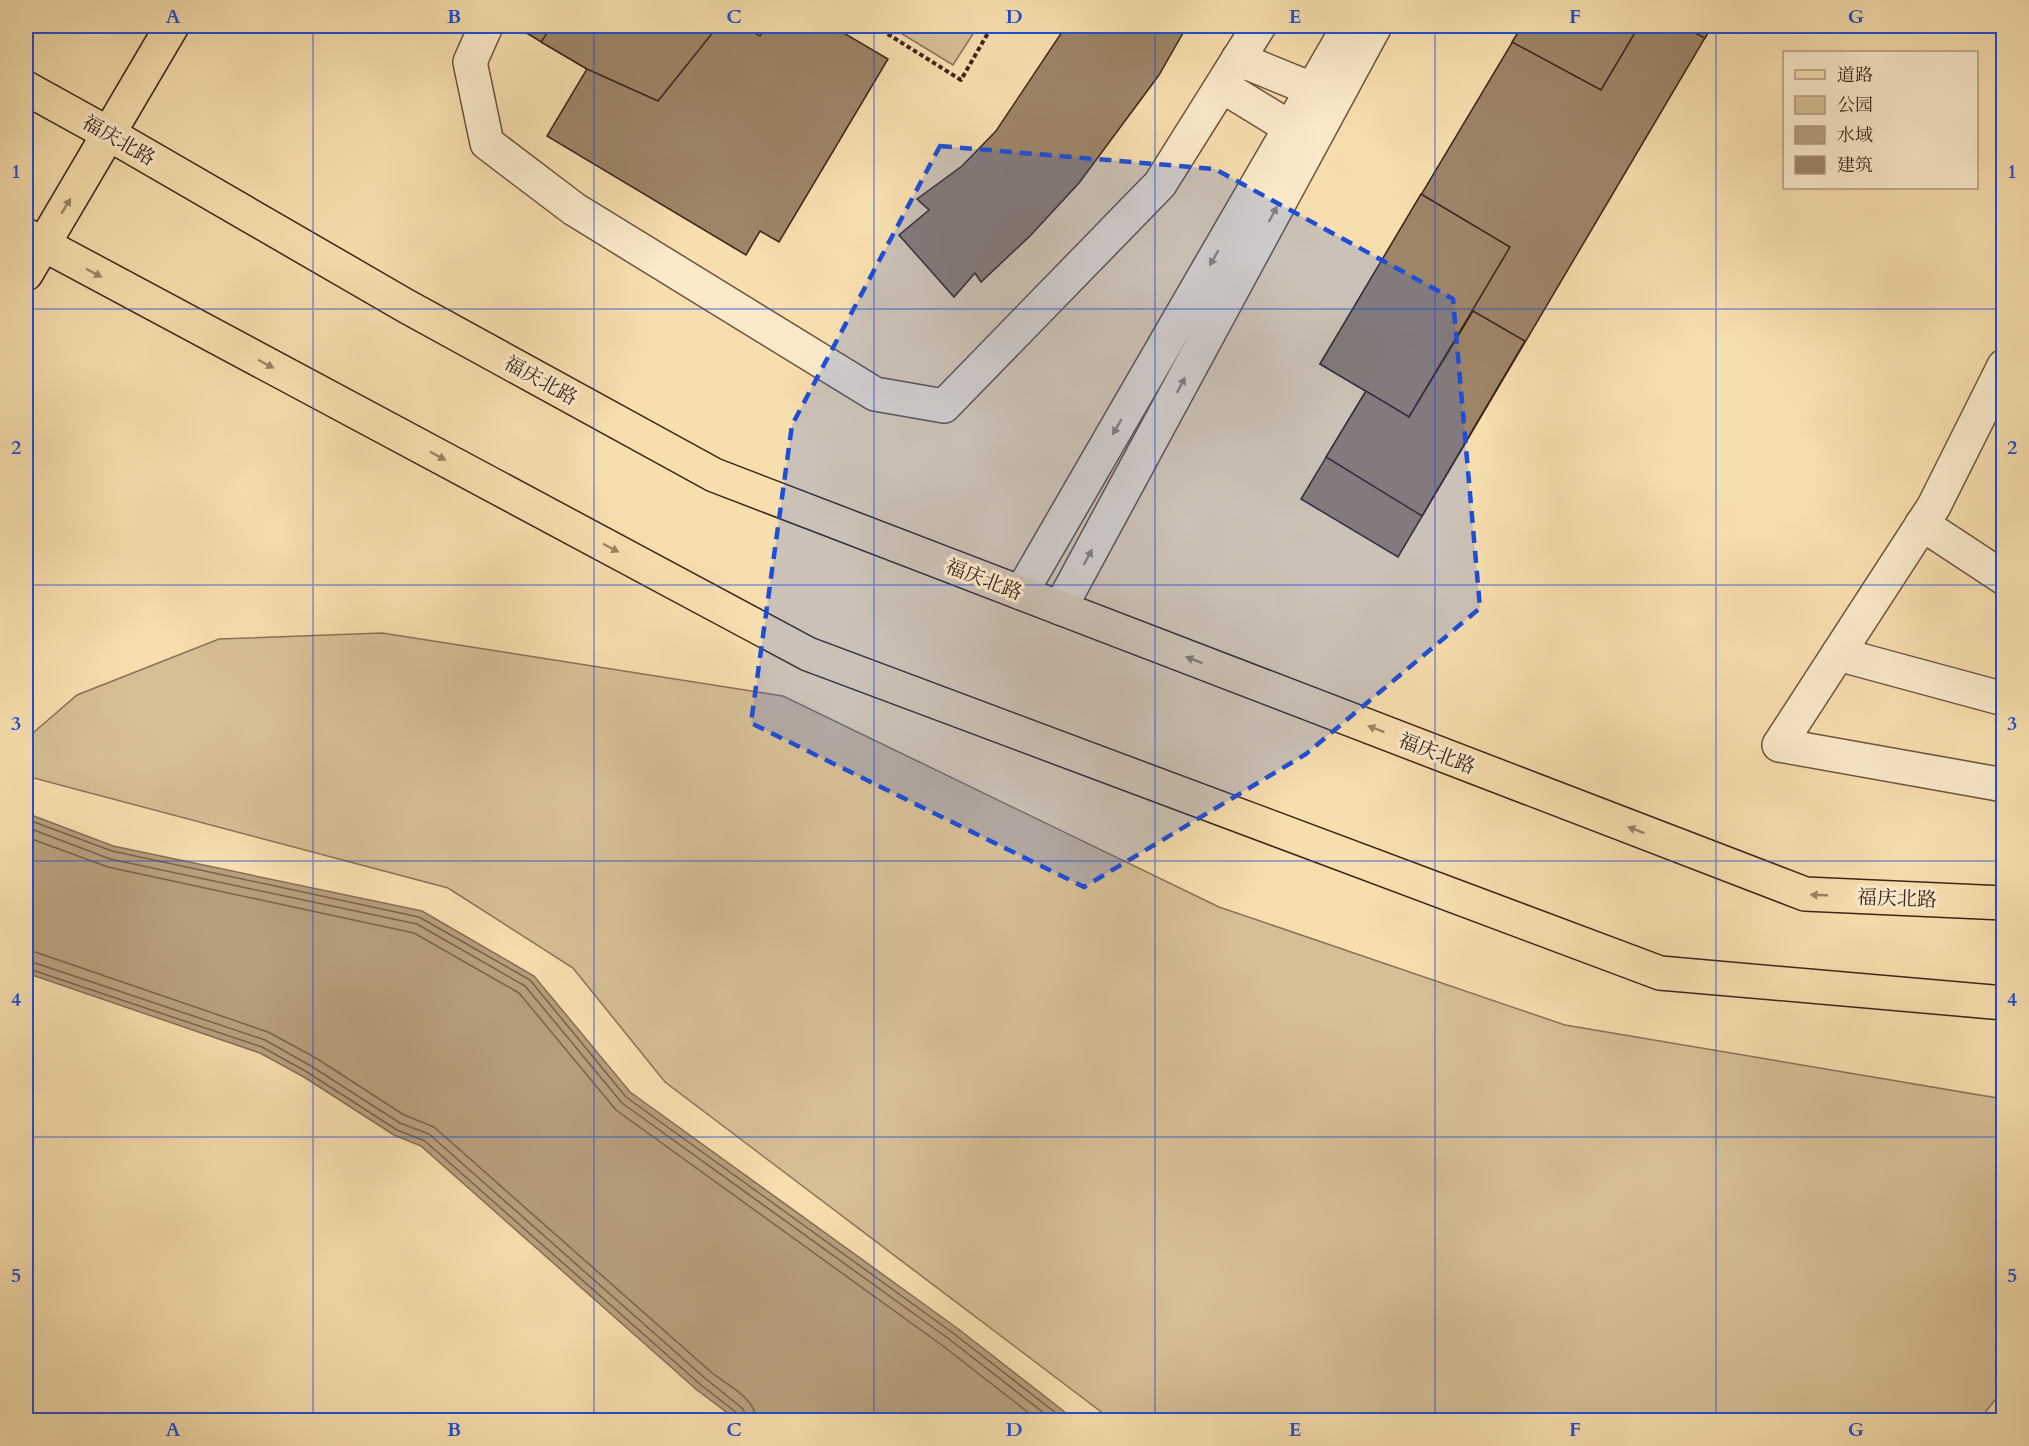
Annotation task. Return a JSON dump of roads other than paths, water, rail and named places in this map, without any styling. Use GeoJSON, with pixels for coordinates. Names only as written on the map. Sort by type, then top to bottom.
{"type":"FeatureCollection","features":[{"type":"Feature","properties":{"kind":"main road"},"geometry":{"type":"LineString","coordinates":[[26,274],[34,240],[109,134],[172,26]]}},
{"type":"Feature","properties":{"kind":"main road","name":"福庆北路"},"geometry":{"type":"LineString","coordinates":[[26,88],[406,306],[714,475],[1805,894],[2004,903]]}},
{"type":"Feature","properties":{"kind":"main road"},"geometry":{"type":"LineString","coordinates":[[34,240],[808,654],[1660,973],[2004,1003]]}},
{"type":"Feature","properties":{"kind":"street"},"geometry":{"type":"LineString","coordinates":[[486,26],[470,62],[487,144],[574,209],[876,394],[944,406],[1161,184],[1259,26]]}},
{"type":"Feature","properties":{"kind":"street"},"geometry":{"type":"LineString","coordinates":[[1324,94],[1348,26]]}},
{"type":"Feature","properties":{"kind":"street"},"geometry":{"type":"LineString","coordinates":[[1021,593],[1324,94],[1375,26]]}},
{"type":"Feature","properties":{"kind":"street"},"geometry":{"type":"LineString","coordinates":[[1230,73],[1324,94]]}},
{"type":"Feature","properties":{"kind":"street"},"geometry":{"type":"LineString","coordinates":[[1230,73],[1301,134]]}},
{"type":"Feature","properties":{"kind":"street"},"geometry":{"type":"LineString","coordinates":[[1060,608],[1301,134]]}},
{"type":"Feature","properties":{"kind":"street"},"geometry":{"type":"LineString","coordinates":[[2004,366],[1934,506],[1779,745],[2004,784]]}},
{"type":"Feature","properties":{"kind":"street"},"geometry":{"type":"LineString","coordinates":[[1922,524],[2004,578]]}},
{"type":"Feature","properties":{"kind":"street"},"geometry":{"type":"LineString","coordinates":[[1838,654],[2004,699]]}},
{"type":"Feature","properties":{"kind":"water"},"geometry":{"type":"Polygon","coordinates":[[[26,813],[113,846],[422,911],[534,976],[630,1092],[957,1328],[1075,1420],[737,1420],[697,1390],[421,1146],[394,1135],[304,1077],[260,1053],[26,973],[26,813]]]}}]}
